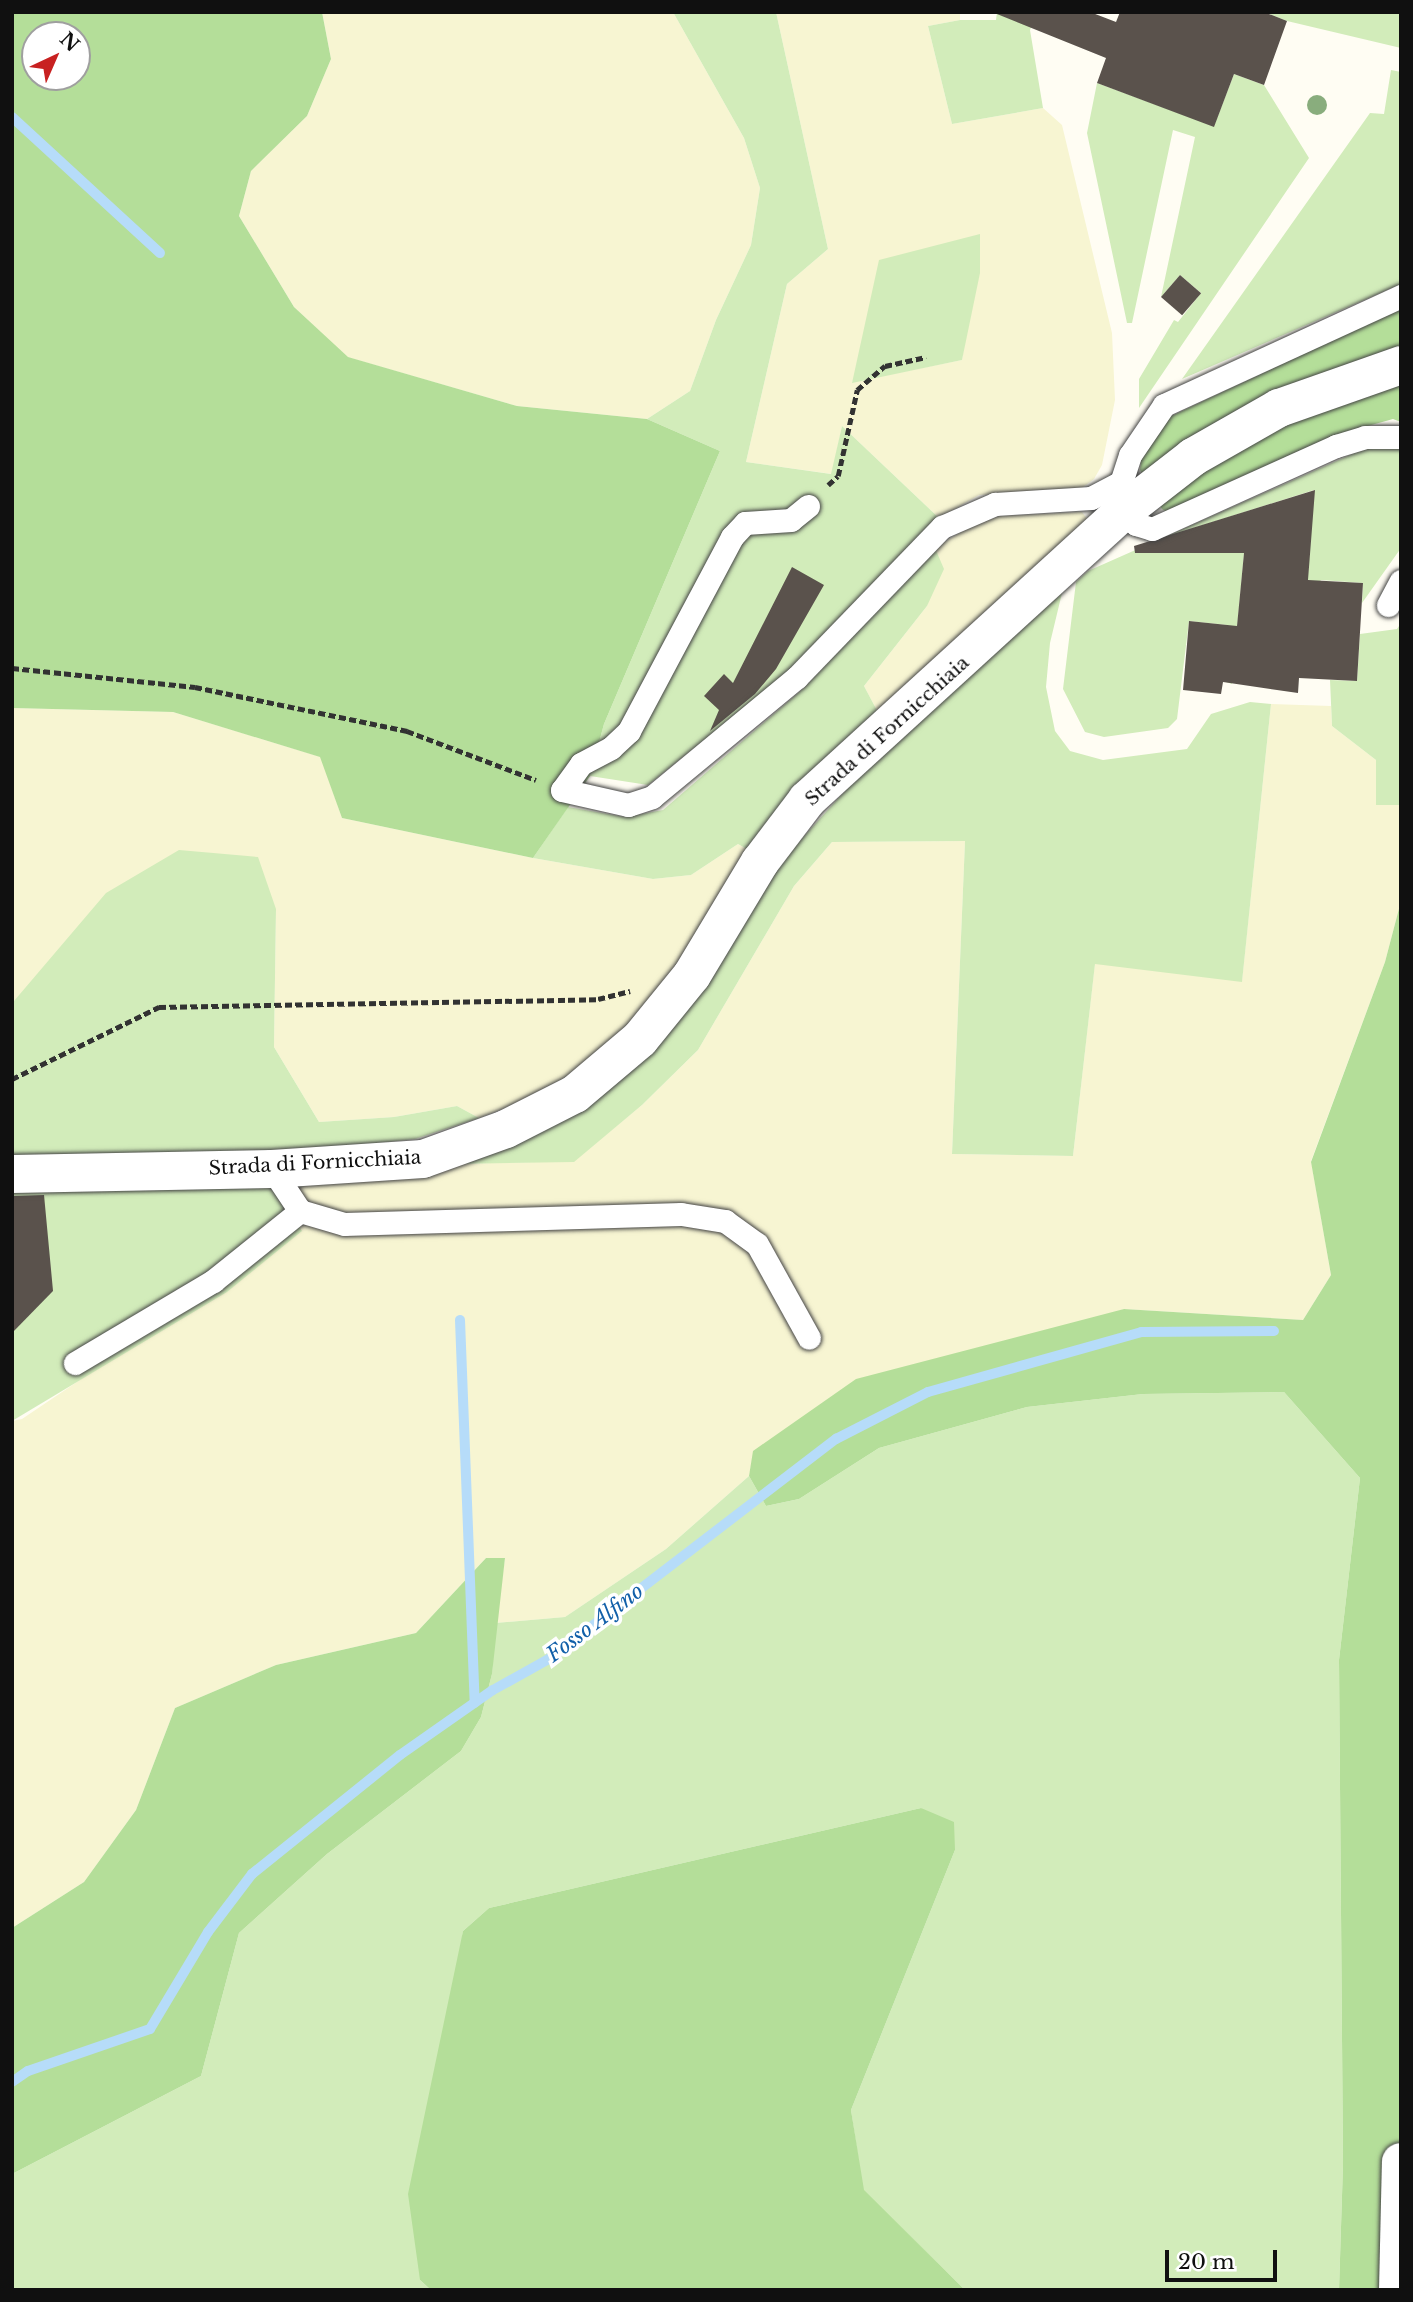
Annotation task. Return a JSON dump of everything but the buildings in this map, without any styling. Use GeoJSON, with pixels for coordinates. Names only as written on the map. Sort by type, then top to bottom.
{"type":"FeatureCollection","features":[{"type":"Feature","properties":{"kind":"street","name":"Strada di Fornicchiaia"},"geometry":{"type":"LineString","coordinates":[[12,1174],[272,1169],[424,1159],[506,1129],[575,1094],[640,1039],[692,975],[760,862],[807,800],[1123,496],[1279,408],[1401,365]]}},
{"type":"Feature","properties":{"kind":"street"},"geometry":{"type":"LineString","coordinates":[[1398,2290],[1401,2162]]}},
{"type":"Feature","properties":{"kind":"lane"},"geometry":{"type":"LineString","coordinates":[[1401,296],[1164,405],[1130,455],[1123,496],[1136,524],[1153,529],[1336,446],[1365,437],[1401,437]]}},
{"type":"Feature","properties":{"kind":"lane"},"geometry":{"type":"LineString","coordinates":[[808,506],[791,520],[745,523],[732,537],[629,731],[611,748],[581,764],[562,790],[628,805],[652,797],[797,677],[943,527],[995,503],[1123,496]]}},
{"type":"Feature","properties":{"kind":"lane"},"geometry":{"type":"LineString","coordinates":[[1388,605],[1401,581]]}},
{"type":"Feature","properties":{"kind":"lane"},"geometry":{"type":"LineString","coordinates":[[272,1169],[300,1211],[344,1224],[681,1214],[725,1221],[757,1244],[808,1338]]}},
{"type":"Feature","properties":{"kind":"lane"},"geometry":{"type":"LineString","coordinates":[[75,1363],[214,1281],[300,1211]]}},
{"type":"Feature","properties":{"kind":"path"},"geometry":{"type":"LineString","coordinates":[[808,506],[838,476],[857,390],[885,366],[926,356]]}},
{"type":"Feature","properties":{"kind":"path"},"geometry":{"type":"LineString","coordinates":[[12,668],[195,687],[407,731],[562,790]]}},
{"type":"Feature","properties":{"kind":"path"},"geometry":{"type":"LineString","coordinates":[[12,1079],[159,1007],[598,999],[692,975]]}},
{"type":"Feature","properties":{"kind":"shaded area"},"geometry":{"type":"Polygon","coordinates":[[[322,12],[673,12],[744,138],[760,188],[751,245],[716,320],[690,391],[647,419],[517,406],[347,357],[294,307],[239,216],[251,171],[307,116],[331,59],[322,12]]]}},
{"type":"Feature","properties":{"kind":"shaded area"},"geometry":{"type":"Polygon","coordinates":[[[776,12],[960,12],[960,20],[928,26],[952,124],[1043,108],[1062,125],[1112,333],[1115,400],[1102,465],[1094,479],[1079,490],[979,495],[939,518],[842,426],[832,474],[746,462],[787,284],[828,249],[776,12]],[[980,234],[852,382],[962,360],[980,234]]]}},
{"type":"Feature","properties":{"kind":"shaded area"},"geometry":{"type":"Polygon","coordinates":[[[1082,512],[1088,520],[881,718],[864,686],[927,606],[935,548],[974,524],[1000,516],[1082,512]]]}},
{"type":"Feature","properties":{"kind":"shaded area"},"geometry":{"type":"Polygon","coordinates":[[[1271,704],[1331,706],[1332,726],[1376,760],[1377,805],[1401,805],[1401,901],[1385,962],[1311,1161],[1331,1275],[1303,1320],[1124,1309],[754,1451],[749,1476],[666,1549],[565,1617],[495,1623],[505,1559],[486,1558],[416,1633],[276,1665],[175,1708],[136,1810],[84,1882],[12,1928],[12,1421],[22,1419],[301,1231],[269,1181],[454,1164],[574,1161],[642,1105],[698,1050],[794,886],[832,842],[965,841],[952,1154],[1073,1156],[1095,963],[1242,981],[1271,704]]]}},
{"type":"Feature","properties":{"kind":"shaded area"},"geometry":{"type":"Polygon","coordinates":[[[12,708],[173,712],[321,757],[342,818],[533,858],[653,879],[691,875],[738,844],[752,852],[682,967],[624,1031],[575,1072],[518,1103],[479,1118],[457,1106],[394,1117],[319,1122],[274,1047],[276,909],[12,1004],[12,708]]]}},
{"type":"Feature","properties":{"kind":"green space"},"geometry":{"type":"Polygon","coordinates":[[[12,12],[322,12],[331,59],[307,116],[251,171],[239,216],[294,307],[348,357],[517,406],[647,419],[720,451],[604,724],[590,776],[533,858],[342,818],[320,757],[173,712],[12,708],[12,12]]]}},
{"type":"Feature","properties":{"kind":"green space"},"geometry":{"type":"Polygon","coordinates":[[[673,12],[776,12],[828,249],[787,284],[746,462],[831,474],[842,426],[939,518],[790,671],[648,785],[590,776],[604,724],[720,451],[647,419],[690,391],[716,320],[751,245],[760,188],[744,138],[673,12]]]}},
{"type":"Feature","properties":{"kind":"green space"},"geometry":{"type":"Polygon","coordinates":[[[997,12],[1037,12],[1030,30],[1043,108],[952,124],[928,26],[960,20],[996,20],[997,12]]]}},
{"type":"Feature","properties":{"kind":"green space"},"geometry":{"type":"Polygon","coordinates":[[[1264,12],[1401,12],[1401,48],[1287,21],[1264,12]]]}},
{"type":"Feature","properties":{"kind":"green space"},"geometry":{"type":"Polygon","coordinates":[[[1391,70],[1401,72],[1401,284],[1182,379],[1370,113],[1384,114],[1391,70]]]}},
{"type":"Feature","properties":{"kind":"green space"},"geometry":{"type":"Polygon","coordinates":[[[1234,74],[1264,85],[1309,158],[1139,408],[1139,379],[1174,320],[1178,322],[1201,293],[1180,275],[1161,297],[1195,137],[1173,130],[1132,323],[1127,323],[1087,133],[1097,83],[1214,126],[1234,74]]]}},
{"type":"Feature","properties":{"kind":"green space"},"geometry":{"type":"Polygon","coordinates":[[[980,234],[980,273],[962,360],[852,383],[879,260],[980,234]]]}},
{"type":"Feature","properties":{"kind":"green space"},"geometry":{"type":"Polygon","coordinates":[[[1401,308],[1401,422],[1393,419],[1357,429],[1170,514],[1162,509],[1140,470],[1142,451],[1165,419],[1401,308]]]}},
{"type":"Feature","properties":{"kind":"green space"},"geometry":{"type":"Polygon","coordinates":[[[1390,445],[1401,448],[1401,548],[1362,603],[1363,583],[1321,580],[1306,601],[1314,490],[1184,531],[1184,553],[1244,553],[1232,684],[1223,681],[1227,625],[1189,621],[1177,719],[1168,728],[1104,737],[1085,732],[1063,689],[1076,582],[1088,571],[1368,447],[1390,445]]]}},
{"type":"Feature","properties":{"kind":"green space"},"geometry":{"type":"Polygon","coordinates":[[[935,548],[944,569],[927,606],[864,686],[881,718],[752,852],[738,844],[691,875],[653,879],[533,858],[568,807],[625,817],[663,810],[805,687],[935,548]]]}},
{"type":"Feature","properties":{"kind":"green space"},"geometry":{"type":"Polygon","coordinates":[[[1062,593],[1050,643],[1046,687],[1055,731],[1070,751],[1103,760],[1187,749],[1211,714],[1250,702],[1271,704],[1242,982],[1095,964],[1073,1156],[952,1154],[965,841],[832,842],[794,886],[698,1050],[642,1105],[574,1162],[455,1164],[582,1104],[796,845],[865,769],[1062,593]]]}},
{"type":"Feature","properties":{"kind":"green space"},"geometry":{"type":"Polygon","coordinates":[[[1401,623],[1401,805],[1376,805],[1376,760],[1332,726],[1330,680],[1357,681],[1360,634],[1397,629],[1401,623]]]}},
{"type":"Feature","properties":{"kind":"green space"},"geometry":{"type":"Polygon","coordinates":[[[179,850],[258,857],[276,909],[274,1047],[319,1122],[394,1117],[457,1106],[479,1118],[415,1139],[297,1152],[12,1159],[14,1001],[106,893],[179,850]]]}},
{"type":"Feature","properties":{"kind":"green space"},"geometry":{"type":"Polygon","coordinates":[[[1401,901],[1401,2290],[1339,2290],[1343,2164],[1339,1660],[1360,1478],[1284,1392],[1143,1394],[1027,1407],[879,1448],[799,1499],[766,1506],[749,1476],[753,1451],[856,1379],[1124,1309],[1303,1320],[1331,1275],[1311,1162],[1385,962],[1401,901]]]}},
{"type":"Feature","properties":{"kind":"green space"},"geometry":{"type":"Polygon","coordinates":[[[269,1181],[302,1231],[227,1292],[12,1421],[12,1189],[269,1181]]]}},
{"type":"Feature","properties":{"kind":"green space"},"geometry":{"type":"Polygon","coordinates":[[[1284,1392],[1360,1478],[1339,1660],[1343,2164],[1339,2290],[965,2290],[863,2190],[851,2110],[955,1850],[921,1808],[489,1908],[463,1931],[420,2280],[431,2290],[12,2290],[12,2174],[201,2076],[239,1933],[327,1854],[461,1751],[481,1717],[492,1674],[495,1623],[565,1617],[666,1549],[749,1476],[766,1506],[799,1499],[879,1448],[1027,1407],[1143,1394],[1284,1392]]]}},
{"type":"Feature","properties":{"kind":"green space"},"geometry":{"type":"Polygon","coordinates":[[[486,1558],[505,1558],[492,1674],[481,1717],[461,1751],[327,1854],[239,1933],[201,2076],[12,2174],[12,1928],[84,1882],[136,1810],[175,1708],[276,1665],[416,1633],[486,1558]]]}},
{"type":"Feature","properties":{"kind":"green space"},"geometry":{"type":"Polygon","coordinates":[[[921,1808],[954,1822],[955,1850],[851,2110],[864,2190],[965,2290],[431,2290],[420,2280],[408,2194],[463,1931],[489,1908],[921,1808]]]}},
{"type":"Feature","properties":{"kind":"waterway"},"geometry":{"type":"LineString","coordinates":[[12,117],[160,253]]}},
{"type":"Feature","properties":{"kind":"waterway"},"geometry":{"type":"LineString","coordinates":[[460,1320],[475,1703]]}},
{"type":"Feature","properties":{"kind":"waterway","name":"Fosso Alfino"},"geometry":{"type":"LineString","coordinates":[[12,2082],[28,2071],[150,2029],[208,1932],[252,1874],[400,1755],[493,1690],[549,1659],[836,1439],[928,1392],[1141,1332],[1274,1331]]}}]}
